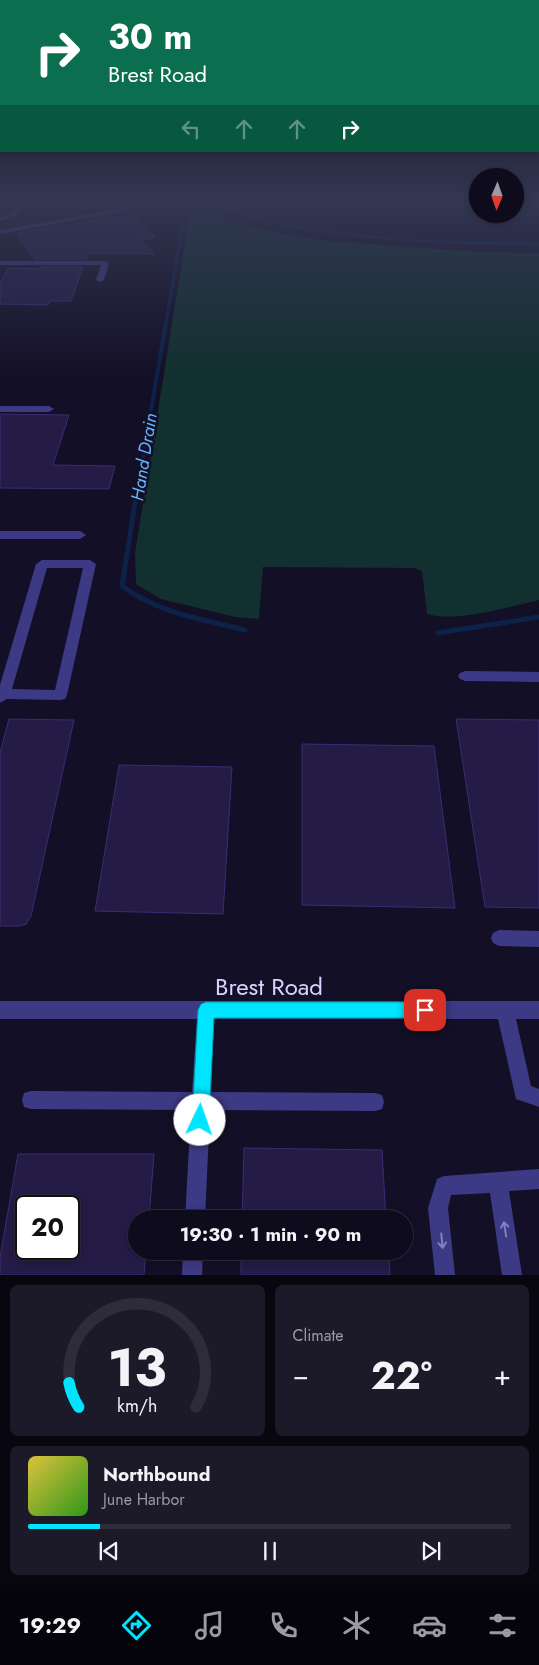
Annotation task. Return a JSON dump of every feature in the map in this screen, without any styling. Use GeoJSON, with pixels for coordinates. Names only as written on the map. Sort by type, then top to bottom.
{"type":"FeatureCollection","features":[{"type":"Feature","properties":{"kind":"street"},"geometry":{"type":"LineString","coordinates":[[0,263],[105,263],[100,280]]}},
{"type":"Feature","properties":{"kind":"street"},"geometry":{"type":"LineString","coordinates":[[0,409],[49,409]]}},
{"type":"Feature","properties":{"kind":"street"},"geometry":{"type":"LineString","coordinates":[[0,535],[80,535]]}},
{"type":"Feature","properties":{"kind":"street"},"geometry":{"type":"LineString","coordinates":[[42,564],[90,564],[60,695],[2,696],[42,564]]}},
{"type":"Feature","properties":{"kind":"street"},"geometry":{"type":"LineString","coordinates":[[465,676],[539,677]]}},
{"type":"Feature","properties":{"kind":"street"},"geometry":{"type":"LineString","coordinates":[[499,938],[539,939]]}},
{"type":"Feature","properties":{"kind":"street","name":"Brest Road"},"geometry":{"type":"LineString","coordinates":[[0,1010],[539,1010]]}},
{"type":"Feature","properties":{"kind":"street"},"geometry":{"type":"LineString","coordinates":[[195,1210],[206,1010]]}},
{"type":"Feature","properties":{"kind":"street"},"geometry":{"type":"LineString","coordinates":[[505,1010],[523,1092],[539,1098]]}},
{"type":"Feature","properties":{"kind":"street"},"geometry":{"type":"LineString","coordinates":[[31,1100],[375,1102]]}},
{"type":"Feature","properties":{"kind":"street"},"geometry":{"type":"LineString","coordinates":[[446,1275],[438,1208],[444,1186],[539,1179]]}},
{"type":"Feature","properties":{"kind":"street"},"geometry":{"type":"LineString","coordinates":[[498,1182],[512,1275]]}},
{"type":"Feature","properties":{"kind":"street"},"geometry":{"type":"LineString","coordinates":[[192,1275],[193,1260]]}},
{"type":"Feature","properties":{"kind":"green space"},"geometry":{"type":"Polygon","coordinates":[[[182,258],[539,258],[539,600],[483,613],[453,617],[439,616],[427,614],[422,571],[414,568],[263,567],[259,619],[235,617],[161,599],[136,584],[135,553],[182,258]]]}},
{"type":"Feature","properties":{"kind":"building"},"geometry":{"type":"Polygon","coordinates":[[[35,258],[86,258],[86,259],[35,258]]]}},
{"type":"Feature","properties":{"kind":"building"},"geometry":{"type":"Polygon","coordinates":[[[40,267],[83,267],[71,301],[50,301],[48,305],[0,304],[0,284],[7,270],[11,268],[41,269],[40,267]]]}},
{"type":"Feature","properties":{"kind":"building"},"geometry":{"type":"Polygon","coordinates":[[[0,414],[69,415],[53,465],[115,466],[109,489],[0,488],[0,414]]]}},
{"type":"Feature","properties":{"kind":"building"},"geometry":{"type":"Polygon","coordinates":[[[9,719],[74,720],[31,916],[26,924],[20,926],[0,926],[0,753],[9,719]]]}},
{"type":"Feature","properties":{"kind":"building"},"geometry":{"type":"Polygon","coordinates":[[[456,719],[539,720],[539,908],[485,907],[456,719]]]}},
{"type":"Feature","properties":{"kind":"building"},"geometry":{"type":"Polygon","coordinates":[[[302,744],[434,746],[455,908],[302,905],[302,744]]]}},
{"type":"Feature","properties":{"kind":"building"},"geometry":{"type":"Polygon","coordinates":[[[119,765],[232,767],[223,914],[95,911],[119,765]]]}},
{"type":"Feature","properties":{"kind":"building"},"geometry":{"type":"Polygon","coordinates":[[[244,1148],[382,1150],[385,1210],[242,1210],[244,1148]]]}},
{"type":"Feature","properties":{"kind":"building"},"geometry":{"type":"Polygon","coordinates":[[[18,1154],[154,1154],[150,1210],[128,1210],[128,1260],[145,1260],[144,1275],[0,1275],[0,1257],[18,1154]]]}},
{"type":"Feature","properties":{"kind":"building"},"geometry":{"type":"Polygon","coordinates":[[[241,1260],[389,1260],[390,1275],[241,1275],[241,1260]]]}},
{"type":"Feature","properties":{"kind":"waterway","name":"Hand Drain"},"geometry":{"type":"LineString","coordinates":[[165,329],[177,258]]}},
{"type":"Feature","properties":{"kind":"waterway","name":"Hand Drain"},"geometry":{"type":"LineString","coordinates":[[137,492],[165,328]]}},
{"type":"Feature","properties":{"kind":"waterway","name":"Hand Drain"},"geometry":{"type":"LineString","coordinates":[[137,490],[122,586],[150,603],[165,609],[245,630]]}},
{"type":"Feature","properties":{"kind":"waterway","name":"Hand Drain"},"geometry":{"type":"LineString","coordinates":[[438,633],[539,617]]}},
{"type":"Feature","properties":{"kind":"route"},"geometry":{"type":"LineString","coordinates":[[200,1120],[206,1010],[425,1010]]}}]}
